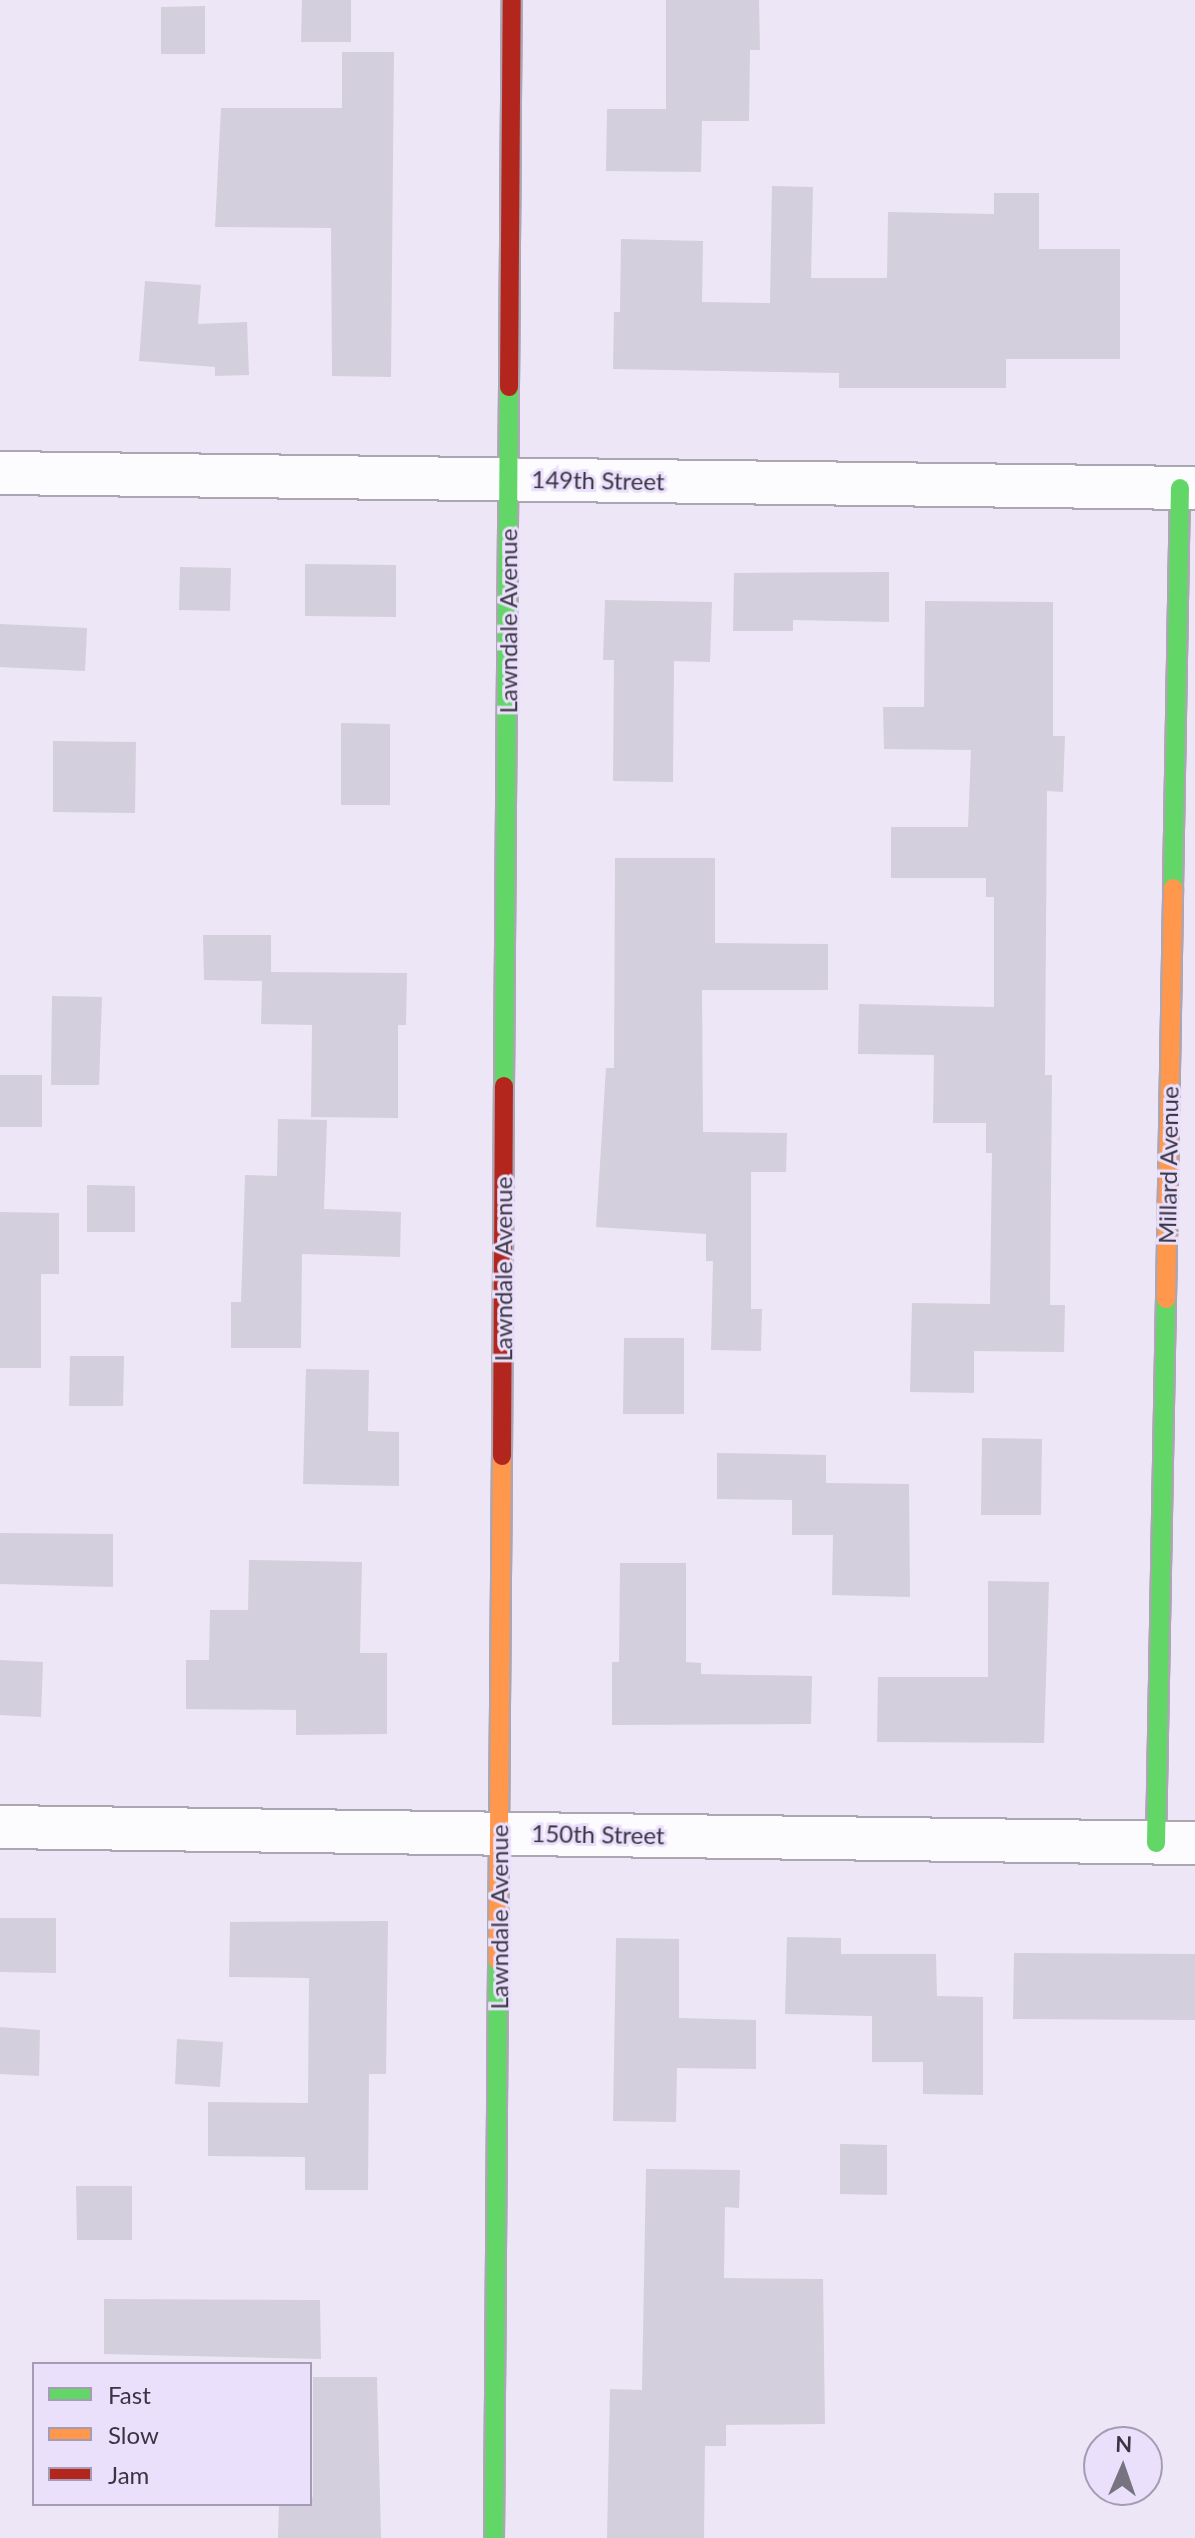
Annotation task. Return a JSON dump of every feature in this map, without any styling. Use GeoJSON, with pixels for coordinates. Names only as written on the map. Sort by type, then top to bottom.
{"type":"FeatureCollection","features":[{"type":"Feature","properties":{"kind":"street","name":"Lawndale Avenue"},"geometry":{"type":"LineString","coordinates":[[494,2538],[512,0]]}},
{"type":"Feature","properties":{"kind":"street","name":"149th Street"},"geometry":{"type":"LineString","coordinates":[[0,473],[1187,488]]}},
{"type":"Feature","properties":{"kind":"street","name":"Millard Avenue"},"geometry":{"type":"LineString","coordinates":[[1176,1843],[1187,488]]}},
{"type":"Feature","properties":{"kind":"street","name":"150th Street"},"geometry":{"type":"LineString","coordinates":[[0,1827],[1176,1843]]}},
{"type":"Feature","properties":{"kind":"building"},"geometry":{"type":"Polygon","coordinates":[[[302,0],[351,0],[351,42],[301,42],[302,0]]]}},
{"type":"Feature","properties":{"kind":"building"},"geometry":{"type":"Polygon","coordinates":[[[666,0],[759,0],[760,50],[750,50],[749,121],[702,121],[701,172],[606,171],[607,109],[666,109],[666,0]]]}},
{"type":"Feature","properties":{"kind":"building"},"geometry":{"type":"Polygon","coordinates":[[[205,6],[205,54],[161,54],[161,7],[205,6]]]}},
{"type":"Feature","properties":{"kind":"building"},"geometry":{"type":"Polygon","coordinates":[[[342,52],[394,52],[391,377],[332,376],[331,228],[215,227],[221,108],[342,108],[342,52]]]}},
{"type":"Feature","properties":{"kind":"building"},"geometry":{"type":"Polygon","coordinates":[[[772,186],[813,187],[811,278],[887,278],[888,212],[994,214],[994,193],[1039,193],[1039,249],[1120,249],[1120,359],[1006,359],[1006,388],[839,388],[839,373],[613,369],[614,312],[620,312],[621,239],[703,241],[702,302],[770,303],[772,186]]]}},
{"type":"Feature","properties":{"kind":"building"},"geometry":{"type":"Polygon","coordinates":[[[145,281],[201,285],[198,324],[247,322],[249,375],[215,376],[215,367],[139,361],[145,281]]]}},
{"type":"Feature","properties":{"kind":"building"},"geometry":{"type":"Polygon","coordinates":[[[305,564],[396,565],[396,617],[305,616],[305,564]]]}},
{"type":"Feature","properties":{"kind":"building"},"geometry":{"type":"Polygon","coordinates":[[[180,567],[231,568],[230,611],[179,610],[180,567]]]}},
{"type":"Feature","properties":{"kind":"building"},"geometry":{"type":"Polygon","coordinates":[[[889,572],[889,622],[793,620],[793,631],[733,631],[734,573],[889,572]]]}},
{"type":"Feature","properties":{"kind":"building"},"geometry":{"type":"Polygon","coordinates":[[[605,600],[712,602],[710,662],[674,661],[673,782],[613,781],[614,660],[603,660],[605,600]]]}},
{"type":"Feature","properties":{"kind":"building"},"geometry":{"type":"Polygon","coordinates":[[[925,601],[1053,602],[1053,736],[1065,736],[1063,792],[1047,791],[1045,1075],[1052,1075],[1050,1305],[1065,1305],[1064,1352],[974,1351],[974,1393],[910,1392],[912,1303],[990,1304],[992,1153],[986,1153],[986,1123],[933,1123],[934,1055],[858,1054],[859,1004],[994,1007],[994,897],[986,897],[986,878],[891,878],[891,827],[968,827],[971,750],[884,749],[883,707],[924,707],[925,601]]]}},
{"type":"Feature","properties":{"kind":"building"},"geometry":{"type":"Polygon","coordinates":[[[0,624],[87,628],[85,671],[0,667],[0,624]]]}},
{"type":"Feature","properties":{"kind":"building"},"geometry":{"type":"Polygon","coordinates":[[[341,723],[390,724],[390,805],[341,805],[341,723]]]}},
{"type":"Feature","properties":{"kind":"building"},"geometry":{"type":"Polygon","coordinates":[[[53,741],[136,742],[135,813],[53,812],[53,741]]]}},
{"type":"Feature","properties":{"kind":"building"},"geometry":{"type":"Polygon","coordinates":[[[615,858],[715,858],[715,943],[828,944],[828,990],[702,990],[703,1132],[787,1133],[786,1172],[751,1172],[751,1309],[762,1309],[761,1351],[711,1350],[713,1261],[706,1261],[706,1234],[596,1227],[606,1068],[614,1068],[615,858]]]}},
{"type":"Feature","properties":{"kind":"building"},"geometry":{"type":"Polygon","coordinates":[[[203,935],[271,935],[271,972],[407,973],[406,1025],[398,1025],[398,1118],[311,1117],[312,1025],[261,1024],[262,981],[204,980],[203,935]]]}},
{"type":"Feature","properties":{"kind":"building"},"geometry":{"type":"Polygon","coordinates":[[[52,996],[102,997],[99,1085],[51,1085],[52,996]]]}},
{"type":"Feature","properties":{"kind":"building"},"geometry":{"type":"Polygon","coordinates":[[[0,1075],[42,1075],[42,1127],[0,1127],[0,1075]]]}},
{"type":"Feature","properties":{"kind":"building"},"geometry":{"type":"Polygon","coordinates":[[[278,1119],[327,1120],[324,1209],[401,1212],[400,1257],[302,1254],[301,1348],[231,1348],[231,1302],[241,1302],[245,1175],[277,1176],[278,1119]]]}},
{"type":"Feature","properties":{"kind":"building"},"geometry":{"type":"Polygon","coordinates":[[[87,1185],[135,1186],[135,1232],[87,1232],[87,1185]]]}},
{"type":"Feature","properties":{"kind":"building"},"geometry":{"type":"Polygon","coordinates":[[[0,1212],[59,1213],[59,1274],[41,1274],[41,1368],[0,1368],[0,1212]]]}},
{"type":"Feature","properties":{"kind":"building"},"geometry":{"type":"Polygon","coordinates":[[[624,1338],[684,1338],[684,1414],[623,1414],[624,1338]]]}},
{"type":"Feature","properties":{"kind":"building"},"geometry":{"type":"Polygon","coordinates":[[[70,1356],[124,1356],[123,1406],[69,1406],[70,1356]]]}},
{"type":"Feature","properties":{"kind":"building"},"geometry":{"type":"Polygon","coordinates":[[[306,1369],[369,1370],[368,1431],[399,1432],[399,1486],[303,1484],[306,1369]]]}},
{"type":"Feature","properties":{"kind":"building"},"geometry":{"type":"Polygon","coordinates":[[[982,1438],[1042,1439],[1041,1515],[981,1515],[982,1438]]]}},
{"type":"Feature","properties":{"kind":"building"},"geometry":{"type":"Polygon","coordinates":[[[717,1453],[826,1455],[826,1483],[909,1484],[910,1597],[832,1595],[833,1535],[792,1535],[792,1500],[717,1499],[717,1453]]]}},
{"type":"Feature","properties":{"kind":"building"},"geometry":{"type":"Polygon","coordinates":[[[0,1533],[113,1534],[113,1587],[0,1584],[0,1533]]]}},
{"type":"Feature","properties":{"kind":"building"},"geometry":{"type":"Polygon","coordinates":[[[249,1560],[362,1562],[360,1653],[387,1653],[387,1734],[296,1735],[296,1710],[186,1709],[186,1660],[209,1660],[210,1610],[248,1610],[249,1560]]]}},
{"type":"Feature","properties":{"kind":"building"},"geometry":{"type":"Polygon","coordinates":[[[620,1563],[686,1563],[686,1662],[701,1663],[701,1674],[812,1676],[811,1724],[612,1725],[612,1662],[619,1662],[620,1563]]]}},
{"type":"Feature","properties":{"kind":"building"},"geometry":{"type":"Polygon","coordinates":[[[988,1581],[1049,1582],[1044,1743],[877,1742],[878,1677],[988,1677],[988,1581]]]}},
{"type":"Feature","properties":{"kind":"building"},"geometry":{"type":"Polygon","coordinates":[[[0,1660],[43,1662],[41,1717],[0,1715],[0,1660]]]}},
{"type":"Feature","properties":{"kind":"building"},"geometry":{"type":"Polygon","coordinates":[[[0,1918],[56,1918],[56,1973],[0,1972],[0,1918]]]}},
{"type":"Feature","properties":{"kind":"building"},"geometry":{"type":"Polygon","coordinates":[[[388,1921],[386,2074],[369,2074],[368,2190],[305,2190],[305,2157],[208,2156],[208,2102],[308,2103],[309,1978],[229,1977],[230,1922],[388,1921]]]}},
{"type":"Feature","properties":{"kind":"building"},"geometry":{"type":"Polygon","coordinates":[[[787,1937],[841,1938],[841,1954],[936,1954],[937,1996],[983,1997],[983,2095],[923,2094],[923,2062],[872,2062],[872,2016],[785,2014],[787,1937]]]}},
{"type":"Feature","properties":{"kind":"building"},"geometry":{"type":"Polygon","coordinates":[[[616,1938],[679,1939],[679,2018],[756,2020],[756,2069],[677,2068],[676,2122],[613,2121],[616,1938]]]}},
{"type":"Feature","properties":{"kind":"building"},"geometry":{"type":"Polygon","coordinates":[[[1014,1953],[1195,1954],[1195,2020],[1013,2019],[1014,1953]]]}},
{"type":"Feature","properties":{"kind":"building"},"geometry":{"type":"Polygon","coordinates":[[[0,2027],[40,2030],[39,2076],[0,2074],[0,2027]]]}},
{"type":"Feature","properties":{"kind":"building"},"geometry":{"type":"Polygon","coordinates":[[[177,2039],[223,2042],[220,2087],[175,2084],[177,2039]]]}},
{"type":"Feature","properties":{"kind":"building"},"geometry":{"type":"Polygon","coordinates":[[[840,2144],[887,2145],[887,2195],[840,2194],[840,2144]]]}},
{"type":"Feature","properties":{"kind":"building"},"geometry":{"type":"Polygon","coordinates":[[[646,2169],[740,2170],[739,2208],[725,2207],[724,2278],[823,2279],[825,2424],[726,2425],[726,2446],[705,2446],[704,2538],[607,2538],[610,2389],[642,2390],[646,2169]]]}},
{"type":"Feature","properties":{"kind":"building"},"geometry":{"type":"Polygon","coordinates":[[[76,2186],[132,2186],[132,2240],[77,2240],[76,2186]]]}},
{"type":"Feature","properties":{"kind":"building"},"geometry":{"type":"Polygon","coordinates":[[[104,2299],[320,2300],[321,2359],[104,2354],[104,2299]]]}},
{"type":"Feature","properties":{"kind":"building"},"geometry":{"type":"Polygon","coordinates":[[[313,2377],[377,2377],[381,2538],[278,2538],[279,2506],[312,2506],[313,2377]]]}},
{"type":"Feature","properties":{"kind":"traffic: fast"},"geometry":{"type":"LineString","coordinates":[[504,1086],[509,387]]}},
{"type":"Feature","properties":{"kind":"traffic: fast"},"geometry":{"type":"LineString","coordinates":[[1173,888],[1180,488]]}},
{"type":"Feature","properties":{"kind":"traffic: fast"},"geometry":{"type":"LineString","coordinates":[[1156,1843],[1166,1299]]}},
{"type":"Feature","properties":{"kind":"traffic: fast"},"geometry":{"type":"LineString","coordinates":[[494,2538],[498,1961]]}},
{"type":"Feature","properties":{"kind":"traffic: slow"},"geometry":{"type":"LineString","coordinates":[[1166,1299],[1173,888]]}},
{"type":"Feature","properties":{"kind":"traffic: slow"},"geometry":{"type":"LineString","coordinates":[[498,1961],[502,1456]]}},
{"type":"Feature","properties":{"kind":"traffic: jam"},"geometry":{"type":"LineString","coordinates":[[509,387],[512,0]]}},
{"type":"Feature","properties":{"kind":"traffic: jam"},"geometry":{"type":"LineString","coordinates":[[502,1456],[504,1086]]}}]}
